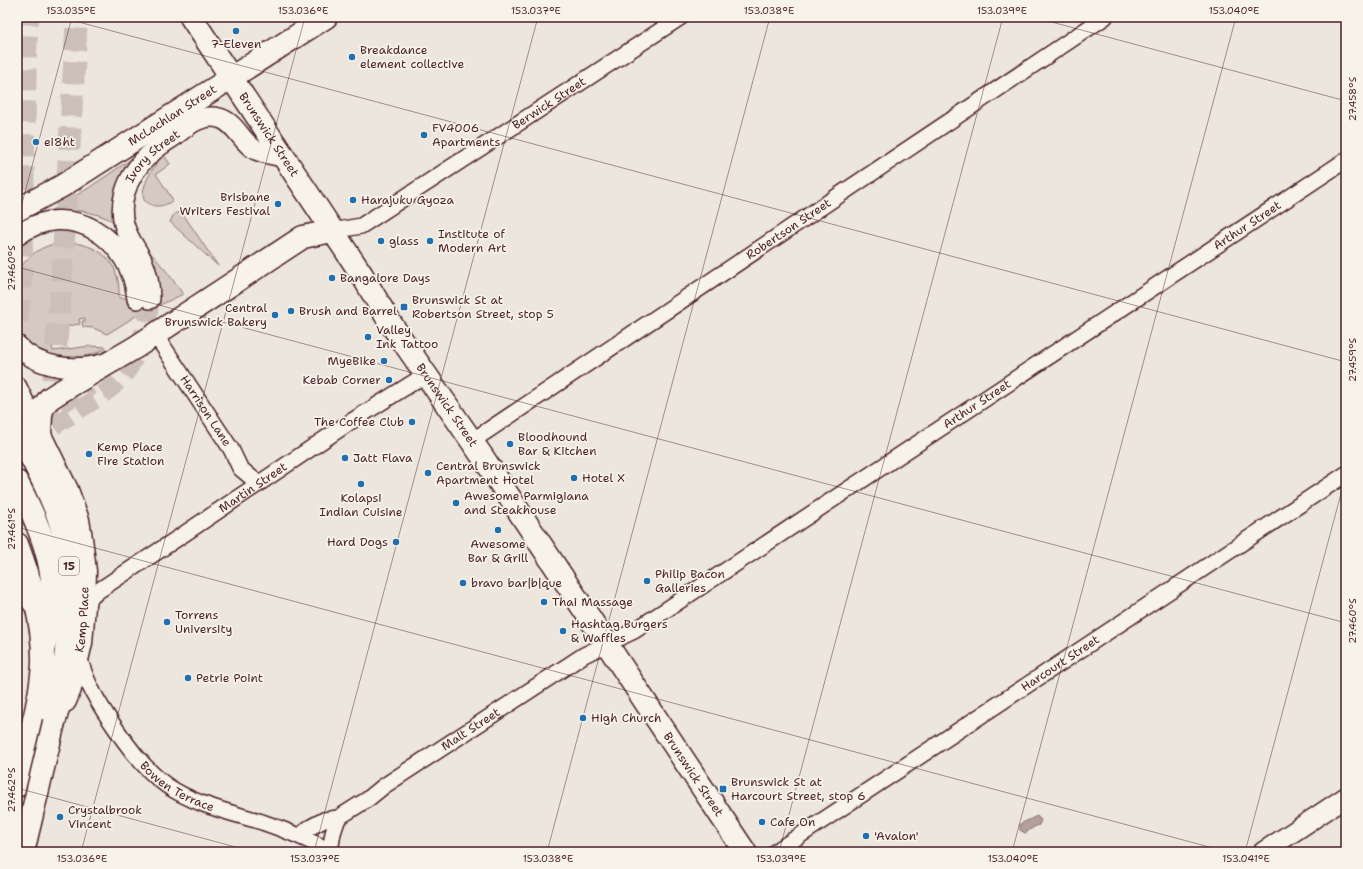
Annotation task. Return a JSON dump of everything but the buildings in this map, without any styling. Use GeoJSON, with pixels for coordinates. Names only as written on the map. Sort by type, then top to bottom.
{"type":"FeatureCollection","features":[{"type":"Feature","properties":{"kind":"main road","name":"Brunswick Street"},"geometry":{"type":"LineString","coordinates":[[191,17],[362,275],[389,321],[472,441],[746,852]]}},
{"type":"Feature","properties":{"kind":"main road","name":"McLachlan Street"},"geometry":{"type":"LineString","coordinates":[[18,207],[62,186],[326,17]]}},
{"type":"Feature","properties":{"kind":"main road"},"geometry":{"type":"LineString","coordinates":[[40,435],[43,407],[49,399],[155,334],[303,237],[332,231]]}},
{"type":"Feature","properties":{"kind":"main road","name":"Kemp Place"},"geometry":{"type":"LineString","coordinates":[[17,430],[53,502],[60,522],[68,564],[70,609],[68,633],[55,720]]}},
{"type":"Feature","properties":{"kind":"main road","name":"Kemp Place"},"geometry":{"type":"LineString","coordinates":[[40,435],[67,490],[78,520],[84,556],[84,606],[79,655],[70,689],[55,720]]}},
{"type":"Feature","properties":{"kind":"main road"},"geometry":{"type":"LineString","coordinates":[[17,482],[29,505],[43,542],[52,581],[52,614],[43,650]]}},
{"type":"Feature","properties":{"kind":"main road"},"geometry":{"type":"LineString","coordinates":[[17,544],[29,579],[38,613],[43,650],[42,675],[34,717],[17,786]]}},
{"type":"Feature","properties":{"kind":"main road","name":"15"},"geometry":{"type":"LineString","coordinates":[[23,852],[55,720]]}},
{"type":"Feature","properties":{"kind":"street","name":"Berwick Street"},"geometry":{"type":"LineString","coordinates":[[332,231],[361,226],[681,17]]}},
{"type":"Feature","properties":{"kind":"street","name":"Robertson Street"},"geometry":{"type":"LineString","coordinates":[[472,441],[1105,17]]}},
{"type":"Feature","properties":{"kind":"street","name":"Ivory Street"},"geometry":{"type":"LineString","coordinates":[[17,236],[26,228],[52,220],[75,222],[93,229],[111,243],[127,264],[143,299],[149,280],[142,260],[125,229],[122,210],[123,199],[127,187],[133,174],[144,159],[158,146],[196,120],[210,116],[225,120],[255,150],[284,157]]}},
{"type":"Feature","properties":{"kind":"street","name":"Arthur Street"},"geometry":{"type":"LineString","coordinates":[[607,644],[634,631],[1346,160]]}},
{"type":"Feature","properties":{"kind":"street","name":"Harrison Lane"},"geometry":{"type":"LineString","coordinates":[[155,334],[230,449],[240,468],[259,484]]}},
{"type":"Feature","properties":{"kind":"street"},"geometry":{"type":"LineString","coordinates":[[17,345],[31,357],[42,363],[53,366],[92,366],[111,361]]}},
{"type":"Feature","properties":{"kind":"street","name":"Martin Street"},"geometry":{"type":"LineString","coordinates":[[84,606],[88,600],[105,586],[259,484],[355,418],[425,375]]}},
{"type":"Feature","properties":{"kind":"street","name":"Kemp Place"},"geometry":{"type":"LineString","coordinates":[[17,387],[40,435]]}},
{"type":"Feature","properties":{"kind":"street","name":"Harcourt Street"},"geometry":{"type":"LineString","coordinates":[[775,852],[1346,474]]}},
{"type":"Feature","properties":{"kind":"street"},"geometry":{"type":"LineString","coordinates":[[17,583],[38,613]]}},
{"type":"Feature","properties":{"kind":"street","name":"Malt Street"},"geometry":{"type":"LineString","coordinates":[[300,836],[309,828],[324,820],[338,818],[571,663],[607,644]]}},
{"type":"Feature","properties":{"kind":"street","name":"Bowen Terrace"},"geometry":{"type":"LineString","coordinates":[[79,655],[86,678],[96,699],[126,744],[156,778],[192,800],[262,822],[300,836],[331,852]]}},
{"type":"Feature","properties":{"kind":"street"},"geometry":{"type":"LineString","coordinates":[[1263,852],[1346,797]]}},
{"type":"Feature","properties":{"kind":"street"},"geometry":{"type":"LineString","coordinates":[[331,852],[333,833],[338,818]]}},
{"type":"Feature","properties":{"kind":"street"},"geometry":{"type":"LineString","coordinates":[[17,838],[36,843],[33,852]]}},
{"type":"Feature","properties":{"kind":"shaded area"},"geometry":{"type":"Polygon","coordinates":[[[163,154],[170,164],[156,174],[173,200],[163,205],[155,206],[144,200],[143,195],[149,176],[163,154]]]}},
{"type":"Feature","properties":{"kind":"shaded area"},"geometry":{"type":"Polygon","coordinates":[[[133,158],[119,181],[115,195],[115,222],[99,215],[83,211],[50,211],[87,189],[133,158]]]}},
{"type":"Feature","properties":{"kind":"shaded area"},"geometry":{"type":"Polygon","coordinates":[[[181,211],[218,266],[170,222],[174,214],[181,211]]]}},
{"type":"Feature","properties":{"kind":"shaded area"},"geometry":{"type":"Polygon","coordinates":[[[65,242],[88,246],[106,257],[116,274],[119,285],[119,298],[158,299],[147,252],[149,251],[168,273],[183,294],[158,306],[152,306],[107,334],[93,328],[83,327],[82,321],[85,321],[85,318],[79,319],[80,324],[49,329],[53,351],[90,346],[106,347],[105,349],[86,356],[66,358],[46,354],[27,342],[17,329],[16,277],[17,273],[27,259],[37,251],[53,244],[65,242]]]}},
{"type":"Feature","properties":{"kind":"shaded area"},"geometry":{"type":"Polygon","coordinates":[[[1037,816],[1041,820],[1039,825],[1025,833],[1020,830],[1020,824],[1037,816]]]}},
{"type":"Feature","properties":{"kind":"tunnel"},"geometry":{"type":"LineString","coordinates":[[17,321],[21,293],[28,17]]}},
{"type":"Feature","properties":{"kind":"tunnel"},"geometry":{"type":"LineString","coordinates":[[47,412],[53,385],[62,274],[77,17]]}},
{"type":"Feature","properties":{"kind":"tunnel"},"geometry":{"type":"LineString","coordinates":[[29,440],[99,397],[121,378],[137,352],[147,319],[150,299]]}},
{"type":"Feature","properties":{"kind":"tunnel"},"geometry":{"type":"LineString","coordinates":[[35,420],[91,386]]}},
{"type":"Feature","properties":{"kind":"tunnel"},"geometry":{"type":"LineString","coordinates":[[17,559],[38,456]]}},
{"type":"Feature","properties":{"kind":"place","name":"7-Eleven"},"geometry":{"type":"Point","coordinates":[236,31]}},
{"type":"Feature","properties":{"kind":"place","name":"Breakdance element collective"},"geometry":{"type":"Point","coordinates":[352,57]}},
{"type":"Feature","properties":{"kind":"place","name":"FV4006 Apartments"},"geometry":{"type":"Point","coordinates":[424,135]}},
{"type":"Feature","properties":{"kind":"place","name":"ei8ht"},"geometry":{"type":"Point","coordinates":[36,142]}},
{"type":"Feature","properties":{"kind":"place","name":"Harajuku Gyoza"},"geometry":{"type":"Point","coordinates":[353,200]}},
{"type":"Feature","properties":{"kind":"place","name":"Brisbane Writers Festival"},"geometry":{"type":"Point","coordinates":[278,204]}},
{"type":"Feature","properties":{"kind":"place","name":"glass"},"geometry":{"type":"Point","coordinates":[381,241]}},
{"type":"Feature","properties":{"kind":"place","name":"Institute of Modern Art"},"geometry":{"type":"Point","coordinates":[430,241]}},
{"type":"Feature","properties":{"kind":"place","name":"Bangalore Days"},"geometry":{"type":"Point","coordinates":[332,278]}},
{"type":"Feature","properties":{"kind":"place","name":"Brunswick St at Robertson Street, stop 5"},"geometry":{"type":"Point","coordinates":[404,307]}},
{"type":"Feature","properties":{"kind":"place","name":"Brush and Barrel"},"geometry":{"type":"Point","coordinates":[291,311]}},
{"type":"Feature","properties":{"kind":"place","name":"Central Brunswick Bakery"},"geometry":{"type":"Point","coordinates":[275,315]}},
{"type":"Feature","properties":{"kind":"place","name":"Valley Ink Tattoo"},"geometry":{"type":"Point","coordinates":[368,337]}},
{"type":"Feature","properties":{"kind":"place","name":"MyeBike"},"geometry":{"type":"Point","coordinates":[384,361]}},
{"type":"Feature","properties":{"kind":"place","name":"Kebab Corner"},"geometry":{"type":"Point","coordinates":[389,380]}},
{"type":"Feature","properties":{"kind":"place","name":"The Coffee Club"},"geometry":{"type":"Point","coordinates":[412,422]}},
{"type":"Feature","properties":{"kind":"place","name":"Bloodhound Bar & Kitchen"},"geometry":{"type":"Point","coordinates":[510,444]}},
{"type":"Feature","properties":{"kind":"place","name":"Kemp Place Fire Station"},"geometry":{"type":"Point","coordinates":[89,454]}},
{"type":"Feature","properties":{"kind":"place","name":"Jatt Flava"},"geometry":{"type":"Point","coordinates":[345,458]}},
{"type":"Feature","properties":{"kind":"place","name":"Central Brunswick Apartment Hotel"},"geometry":{"type":"Point","coordinates":[428,473]}},
{"type":"Feature","properties":{"kind":"place","name":"Hotel X"},"geometry":{"type":"Point","coordinates":[574,478]}},
{"type":"Feature","properties":{"kind":"place","name":"Kolapsi Indian Cuisine"},"geometry":{"type":"Point","coordinates":[361,484]}},
{"type":"Feature","properties":{"kind":"place","name":"Awesome Parmigiana and Steakhouse"},"geometry":{"type":"Point","coordinates":[456,503]}},
{"type":"Feature","properties":{"kind":"place","name":"Awesome Bar & Grill"},"geometry":{"type":"Point","coordinates":[498,530]}},
{"type":"Feature","properties":{"kind":"place","name":"Hard Dogs"},"geometry":{"type":"Point","coordinates":[396,542]}},
{"type":"Feature","properties":{"kind":"place","name":"Philip Bacon Galleries"},"geometry":{"type":"Point","coordinates":[647,581]}},
{"type":"Feature","properties":{"kind":"place","name":"bravo bar|b|que"},"geometry":{"type":"Point","coordinates":[463,583]}},
{"type":"Feature","properties":{"kind":"place","name":"Thai Massage"},"geometry":{"type":"Point","coordinates":[544,602]}},
{"type":"Feature","properties":{"kind":"place","name":"Torrens University"},"geometry":{"type":"Point","coordinates":[167,622]}},
{"type":"Feature","properties":{"kind":"place","name":"Hashtag Burgers & Waffles"},"geometry":{"type":"Point","coordinates":[563,631]}},
{"type":"Feature","properties":{"kind":"place","name":"Petrie Point"},"geometry":{"type":"Point","coordinates":[188,678]}},
{"type":"Feature","properties":{"kind":"place","name":"High Church"},"geometry":{"type":"Point","coordinates":[583,718]}},
{"type":"Feature","properties":{"kind":"place","name":"Brunswick St at Harcourt Street, stop 6"},"geometry":{"type":"Point","coordinates":[723,789]}},
{"type":"Feature","properties":{"kind":"place","name":"Crystalbrook Vincent"},"geometry":{"type":"Point","coordinates":[60,817]}},
{"type":"Feature","properties":{"kind":"place","name":"Cafe On"},"geometry":{"type":"Point","coordinates":[762,822]}},
{"type":"Feature","properties":{"kind":"place","name":"'Avalon'"},"geometry":{"type":"Point","coordinates":[866,836]}}]}
